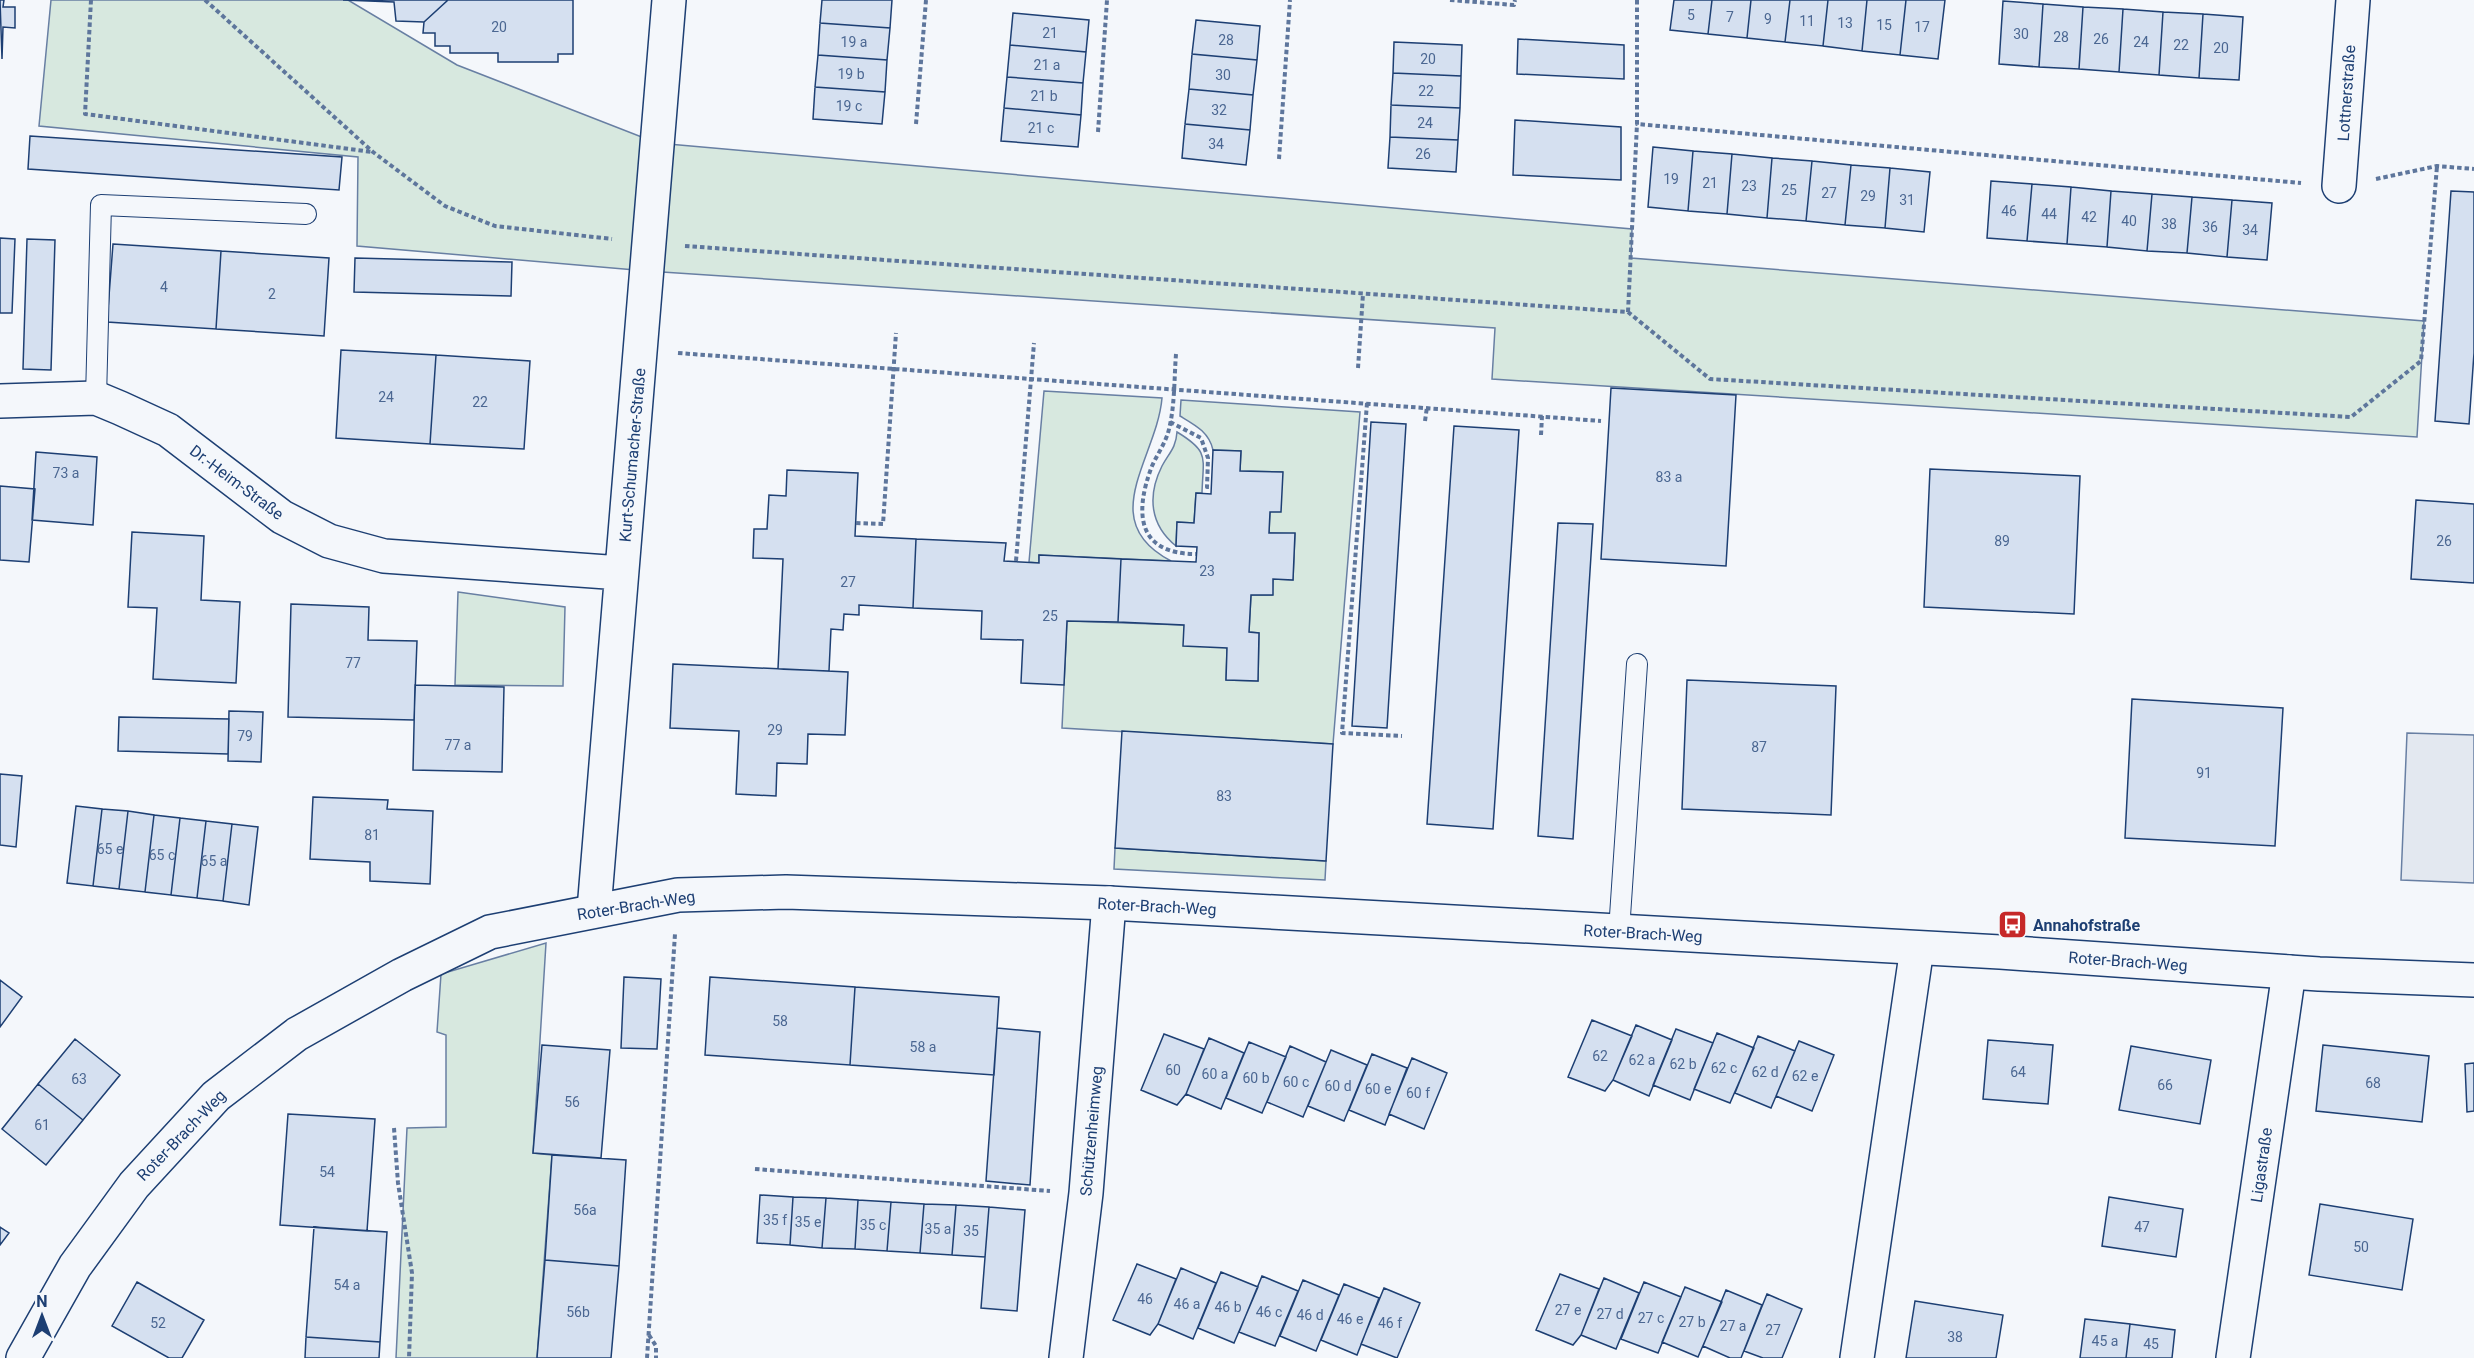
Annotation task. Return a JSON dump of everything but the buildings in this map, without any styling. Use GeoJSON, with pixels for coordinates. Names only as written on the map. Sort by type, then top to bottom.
{"type":"FeatureCollection","features":[{"type":"Feature","properties":{"kind":"street","name":"Kurt-Schumacher-Straße"},"geometry":{"type":"LineString","coordinates":[[594,910],[621,573],[642,350],[669,0]]}},
{"type":"Feature","properties":{"kind":"street","name":"Lottnerstraße"},"geometry":{"type":"LineString","coordinates":[[2339,186],[2354,0]]}},
{"type":"Feature","properties":{"kind":"street","name":"Dr.-Heim-Straße"},"geometry":{"type":"LineString","coordinates":[[0,401],[96,398],[168,430],[282,517],[329,541],[384,556],[621,573]]}},
{"type":"Feature","properties":{"kind":"street","name":"Roter-Brach-Weg"},"geometry":{"type":"LineString","coordinates":[[23,1358],[75,1266],[134,1185],[225,1089],[297,1034],[402,975],[490,932],[678,895],[786,892],[1109,903],[1917,948],[2289,972],[2474,980]]}},
{"type":"Feature","properties":{"kind":"street","name":"Schützenheimweg"},"geometry":{"type":"LineString","coordinates":[[1066,1358],[1086,1193],[1109,903]]}},
{"type":"Feature","properties":{"kind":"street"},"geometry":{"type":"LineString","coordinates":[[1857,1358],[1917,948]]}},
{"type":"Feature","properties":{"kind":"street","name":"Ligastraße"},"geometry":{"type":"LineString","coordinates":[[2234,1358],[2289,972]]}},
{"type":"Feature","properties":{"kind":"lane"},"geometry":{"type":"LineString","coordinates":[[96,398],[101,205],[306,214]]}},
{"type":"Feature","properties":{"kind":"lane"},"geometry":{"type":"LineString","coordinates":[[1619,931],[1637,664]]}},
{"type":"Feature","properties":{"kind":"path"},"geometry":{"type":"LineString","coordinates":[[91,0],[85,114],[373,152]]}},
{"type":"Feature","properties":{"kind":"path"},"geometry":{"type":"LineString","coordinates":[[205,0],[373,152],[445,206],[495,226],[649,244],[1628,312],[1710,380],[2351,417],[2421,361],[2438,166]]}},
{"type":"Feature","properties":{"kind":"path"},"geometry":{"type":"LineString","coordinates":[[916,124],[926,0]]}},
{"type":"Feature","properties":{"kind":"path"},"geometry":{"type":"LineString","coordinates":[[1098,132],[1107,0]]}},
{"type":"Feature","properties":{"kind":"path"},"geometry":{"type":"LineString","coordinates":[[1279,159],[1290,0]]}},
{"type":"Feature","properties":{"kind":"path"},"geometry":{"type":"LineString","coordinates":[[1450,0],[1514,5],[1515,0]]}},
{"type":"Feature","properties":{"kind":"path"},"geometry":{"type":"LineString","coordinates":[[1628,312],[1636,124],[1637,0]]}},
{"type":"Feature","properties":{"kind":"path"},"geometry":{"type":"LineString","coordinates":[[1636,124],[2339,186],[2438,166],[2474,169]]}},
{"type":"Feature","properties":{"kind":"path"},"geometry":{"type":"LineString","coordinates":[[1358,368],[1363,294]]}},
{"type":"Feature","properties":{"kind":"path"},"geometry":{"type":"LineString","coordinates":[[856,523],[883,524],[896,333]]}},
{"type":"Feature","properties":{"kind":"path"},"geometry":{"type":"LineString","coordinates":[[1016,561],[1034,343]]}},
{"type":"Feature","properties":{"kind":"path"},"geometry":{"type":"LineString","coordinates":[[642,350],[1601,421]]}},
{"type":"Feature","properties":{"kind":"path"},"geometry":{"type":"LineString","coordinates":[[1176,354],[1170,422],[1145,488],[1143,518],[1146,531],[1157,547],[1177,554],[1196,554]]}},
{"type":"Feature","properties":{"kind":"path"},"geometry":{"type":"LineString","coordinates":[[1367,403],[1342,733],[1402,736]]}},
{"type":"Feature","properties":{"kind":"path"},"geometry":{"type":"LineString","coordinates":[[1425,421],[1427,407]]}},
{"type":"Feature","properties":{"kind":"path"},"geometry":{"type":"LineString","coordinates":[[1541,435],[1542,416]]}},
{"type":"Feature","properties":{"kind":"path"},"geometry":{"type":"LineString","coordinates":[[1170,422],[1201,438],[1207,448],[1207,488],[1211,488]]}},
{"type":"Feature","properties":{"kind":"path"},"geometry":{"type":"LineString","coordinates":[[647,1358],[678,895]]}},
{"type":"Feature","properties":{"kind":"path"},"geometry":{"type":"LineString","coordinates":[[394,1128],[398,1183],[412,1273],[409,1358]]}},
{"type":"Feature","properties":{"kind":"path"},"geometry":{"type":"LineString","coordinates":[[755,1170],[1086,1193]]}},
{"type":"Feature","properties":{"kind":"path"},"geometry":{"type":"LineString","coordinates":[[648,1335],[656,1346],[656,1358]]}},
{"type":"Feature","properties":{"kind":"shaded area"},"geometry":{"type":"Polygon","coordinates":[[[51,0],[348,0],[457,65],[657,143],[1632,229],[1631,258],[2424,321],[2417,437],[1492,379],[1495,328],[647,271],[357,246],[358,157],[39,126],[51,0]]]}},
{"type":"Feature","properties":{"kind":"shaded area"},"geometry":{"type":"Polygon","coordinates":[[[1044,391],[1162,398],[1158,421],[1136,487],[1133,508],[1136,527],[1148,545],[1171,561],[1039,555],[1039,563],[1029,562],[1044,391]]]}},
{"type":"Feature","properties":{"kind":"shaded area"},"geometry":{"type":"Polygon","coordinates":[[[1181,400],[1360,412],[1333,744],[1062,728],[1067,621],[1184,625],[1227,648],[1226,680],[1258,681],[1259,633],[1249,632],[1251,595],[1272,595],[1273,579],[1293,580],[1295,534],[1269,533],[1270,512],[1282,472],[1240,471],[1241,451],[1213,450],[1205,434],[1180,416],[1181,400]]]}},
{"type":"Feature","properties":{"kind":"shaded area"},"geometry":{"type":"Polygon","coordinates":[[[1177,432],[1195,445],[1200,451],[1203,463],[1202,493],[1196,493],[1194,523],[1177,522],[1176,546],[1167,538],[1156,519],[1153,499],[1157,477],[1174,446],[1177,432]]]}},
{"type":"Feature","properties":{"kind":"shaded area"},"geometry":{"type":"Polygon","coordinates":[[[458,592],[565,607],[563,686],[455,685],[458,592]]]}},
{"type":"Feature","properties":{"kind":"shaded area"},"geometry":{"type":"Polygon","coordinates":[[[2407,733],[2474,735],[2474,883],[2401,880],[2407,733]]]}},
{"type":"Feature","properties":{"kind":"shaded area"},"geometry":{"type":"Polygon","coordinates":[[[1115,848],[1326,861],[1325,880],[1114,869],[1115,848]]]}},
{"type":"Feature","properties":{"kind":"shaded area"},"geometry":{"type":"Polygon","coordinates":[[[546,943],[533,1153],[552,1155],[537,1358],[396,1358],[407,1128],[446,1127],[446,1035],[437,1032],[441,974],[546,943]]]}},
{"type":"Feature","properties":{"kind":"place","name":"Annahofstraße"},"geometry":{"type":"Point","coordinates":[2012,925]}}]}
